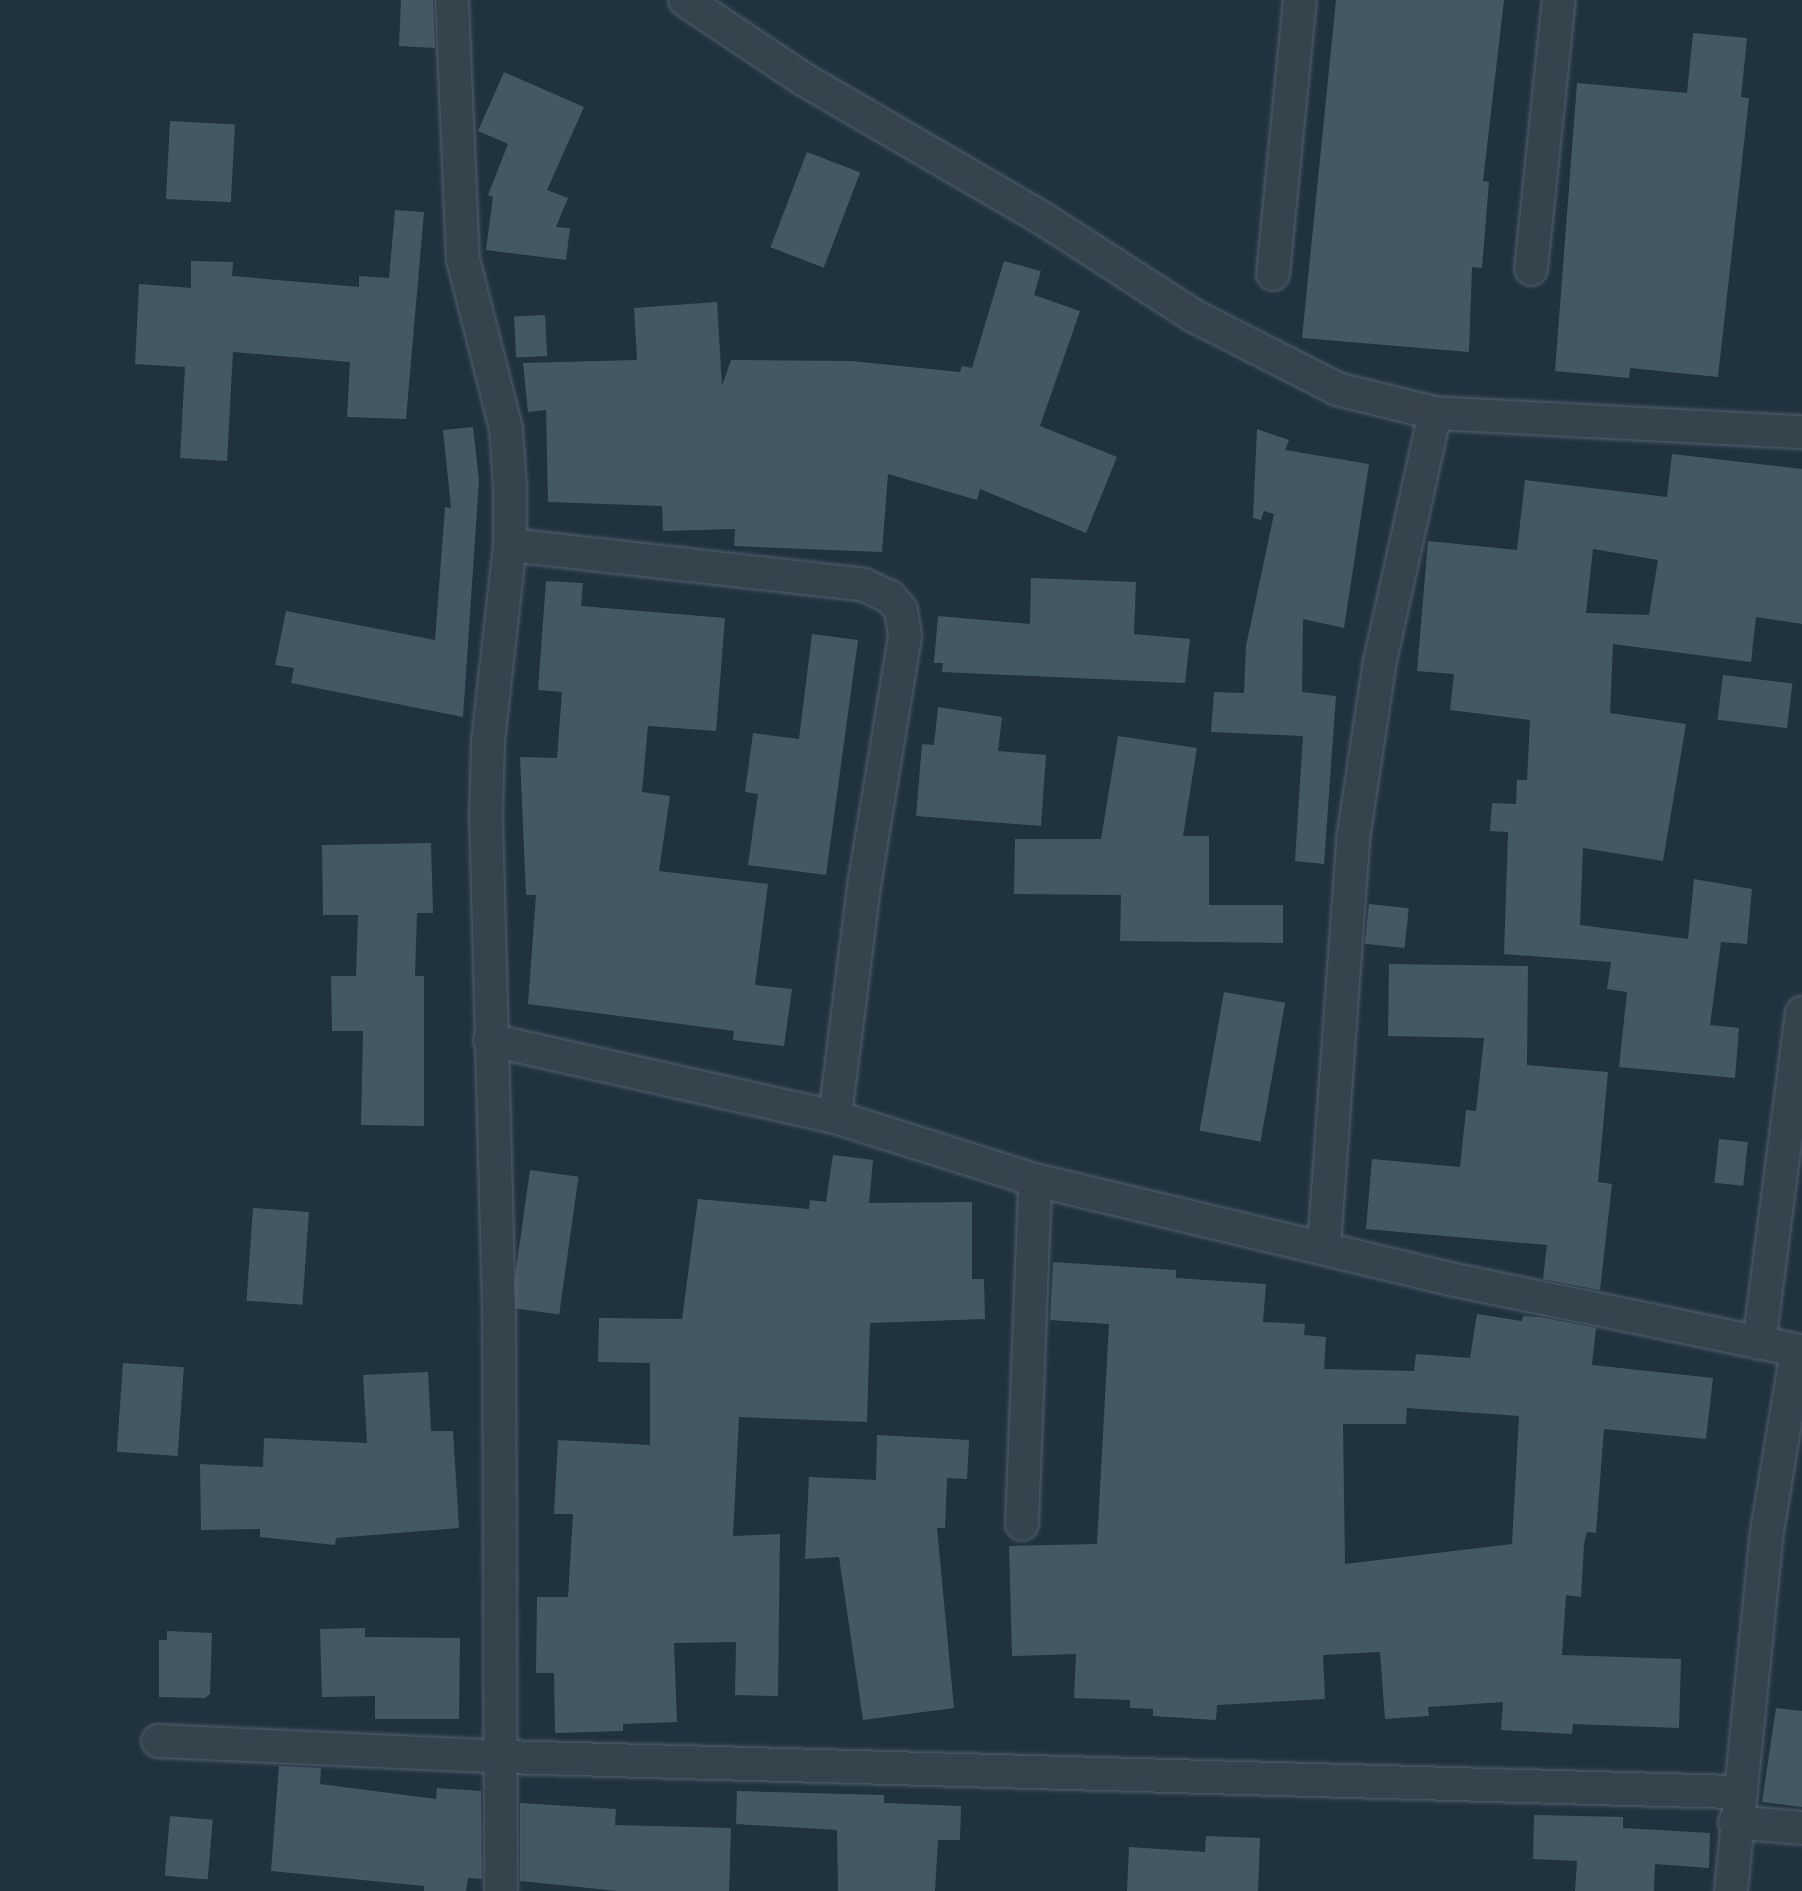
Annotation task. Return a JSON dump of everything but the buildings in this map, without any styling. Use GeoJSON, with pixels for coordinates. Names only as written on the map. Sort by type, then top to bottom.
{"type":"FeatureCollection","features":[{"type":"Feature","properties":{"kind":"street"},"geometry":{"type":"LineString","coordinates":[[452,0],[463,259],[506,429],[510,545],[488,741],[490,1040],[504,1757],[501,1891]]}},
{"type":"Feature","properties":{"kind":"street"},"geometry":{"type":"LineString","coordinates":[[685,0],[803,79],[1042,218],[1194,316],[1337,389],[1435,413],[1802,432]]}},
{"type":"Feature","properties":{"kind":"street"},"geometry":{"type":"LineString","coordinates":[[1273,274],[1300,0]]}},
{"type":"Feature","properties":{"kind":"street"},"geometry":{"type":"LineString","coordinates":[[1531,269],[1559,0]]}},
{"type":"Feature","properties":{"kind":"street"},"geometry":{"type":"LineString","coordinates":[[1324,1247],[1353,839],[1380,661],[1435,413]]}},
{"type":"Feature","properties":{"kind":"street"},"geometry":{"type":"LineString","coordinates":[[510,545],[864,585],[890,597],[901,610],[905,636],[865,879],[835,1117]]}},
{"type":"Feature","properties":{"kind":"street"},"geometry":{"type":"LineString","coordinates":[[1759,1343],[1802,1013]]}},
{"type":"Feature","properties":{"kind":"street"},"geometry":{"type":"LineString","coordinates":[[490,1040],[835,1117],[1035,1180],[1799,1351],[1767,1532],[1736,1807],[1731,1891]]}},
{"type":"Feature","properties":{"kind":"street"},"geometry":{"type":"LineString","coordinates":[[1022,1524],[1035,1180]]}},
{"type":"Feature","properties":{"kind":"street"},"geometry":{"type":"LineString","coordinates":[[158,1741],[1736,1807],[1802,1828]]}}]}
